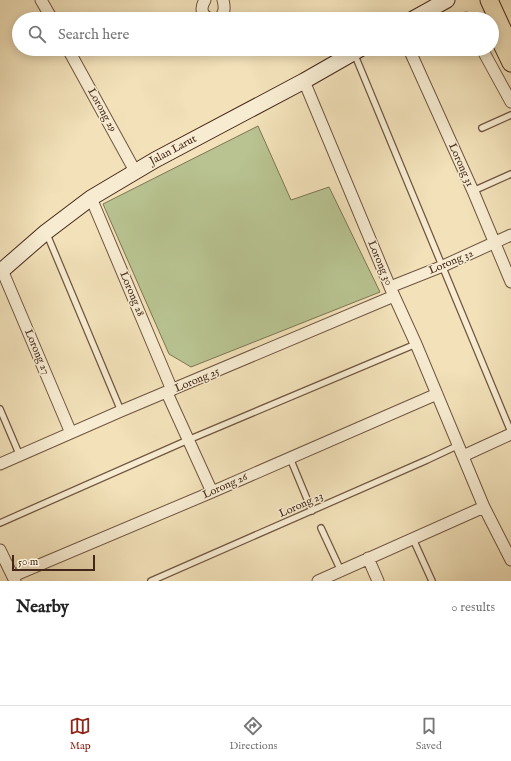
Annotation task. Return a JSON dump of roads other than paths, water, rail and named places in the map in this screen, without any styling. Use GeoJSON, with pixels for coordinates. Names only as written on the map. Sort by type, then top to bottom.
{"type":"FeatureCollection","features":[{"type":"Feature","properties":{"kind":"main road"},"geometry":{"type":"LineString","coordinates":[[426,12],[447,0]]}},
{"type":"Feature","properties":{"kind":"main road"},"geometry":{"type":"LineString","coordinates":[[480,0],[486,12]]}},
{"type":"Feature","properties":{"kind":"main road"},"geometry":{"type":"LineString","coordinates":[[489,0],[494,12]]}},
{"type":"Feature","properties":{"kind":"main road"},"geometry":{"type":"LineString","coordinates":[[499,22],[511,48]]}},
{"type":"Feature","properties":{"kind":"main road"},"geometry":{"type":"LineString","coordinates":[[499,38],[511,63]]}},
{"type":"Feature","properties":{"kind":"main road","name":"Jalan Larut"},"geometry":{"type":"LineString","coordinates":[[1,271],[46,232],[91,198],[135,171],[348,56]]}},
{"type":"Feature","properties":{"kind":"street"},"geometry":{"type":"LineString","coordinates":[[41,0],[48,12]]}},
{"type":"Feature","properties":{"kind":"street"},"geometry":{"type":"LineString","coordinates":[[202,12],[206,0]]}},
{"type":"Feature","properties":{"kind":"street"},"geometry":{"type":"LineString","coordinates":[[223,0],[224,12]]}},
{"type":"Feature","properties":{"kind":"street","name":"Lorong 29"},"geometry":{"type":"LineString","coordinates":[[72,56],[135,171]]}},
{"type":"Feature","properties":{"kind":"street","name":"Lorong 31"},"geometry":{"type":"LineString","coordinates":[[412,56],[473,191],[511,282]]}},
{"type":"Feature","properties":{"kind":"street"},"geometry":{"type":"LineString","coordinates":[[486,56],[511,102]]}},
{"type":"Feature","properties":{"kind":"street","name":"Lorong 30"},"geometry":{"type":"LineString","coordinates":[[304,81],[484,506],[511,560]]}},
{"type":"Feature","properties":{"kind":"street","name":"Lorong 28"},"geometry":{"type":"LineString","coordinates":[[91,198],[188,440],[212,492]]}},
{"type":"Feature","properties":{"kind":"street","name":"Lorong 32"},"geometry":{"type":"LineString","coordinates":[[392,291],[442,266],[495,243],[511,234]]}},
{"type":"Feature","properties":{"kind":"street","name":"Lorong 27"},"geometry":{"type":"LineString","coordinates":[[1,271],[72,433]]}},
{"type":"Feature","properties":{"kind":"street","name":"Lorong 25"},"geometry":{"type":"LineString","coordinates":[[0,464],[121,411],[170,392],[392,291]]}},
{"type":"Feature","properties":{"kind":"street","name":"Lorong 26"},"geometry":{"type":"LineString","coordinates":[[14,579],[437,394]]}},
{"type":"Feature","properties":{"kind":"street"},"geometry":{"type":"LineString","coordinates":[[463,456],[511,433]]}},
{"type":"Feature","properties":{"kind":"street"},"geometry":{"type":"LineString","coordinates":[[318,581],[484,506]]}},
{"type":"Feature","properties":{"kind":"street"},"geometry":{"type":"LineString","coordinates":[[0,550],[14,579]]}},
{"type":"Feature","properties":{"kind":"street"},"geometry":{"type":"LineString","coordinates":[[368,558],[378,581]]}},
{"type":"Feature","properties":{"kind":"lane"},"geometry":{"type":"LineString","coordinates":[[359,56],[442,266],[511,433]]}},
{"type":"Feature","properties":{"kind":"lane"},"geometry":{"type":"LineString","coordinates":[[482,128],[511,115]]}},
{"type":"Feature","properties":{"kind":"lane"},"geometry":{"type":"LineString","coordinates":[[473,191],[511,174]]}},
{"type":"Feature","properties":{"kind":"lane"},"geometry":{"type":"LineString","coordinates":[[46,232],[121,411]]}},
{"type":"Feature","properties":{"kind":"lane"},"geometry":{"type":"LineString","coordinates":[[0,523],[188,440],[416,344]]}},
{"type":"Feature","properties":{"kind":"lane"},"geometry":{"type":"LineString","coordinates":[[0,409],[20,456]]}},
{"type":"Feature","properties":{"kind":"lane","name":"Lorong 23"},"geometry":{"type":"LineString","coordinates":[[151,581],[459,445]]}},
{"type":"Feature","properties":{"kind":"lane"},"geometry":{"type":"LineString","coordinates":[[290,458],[312,511]]}},
{"type":"Feature","properties":{"kind":"lane"},"geometry":{"type":"LineString","coordinates":[[321,528],[341,571]]}},
{"type":"Feature","properties":{"kind":"lane"},"geometry":{"type":"LineString","coordinates":[[413,539],[432,581]]}}]}
